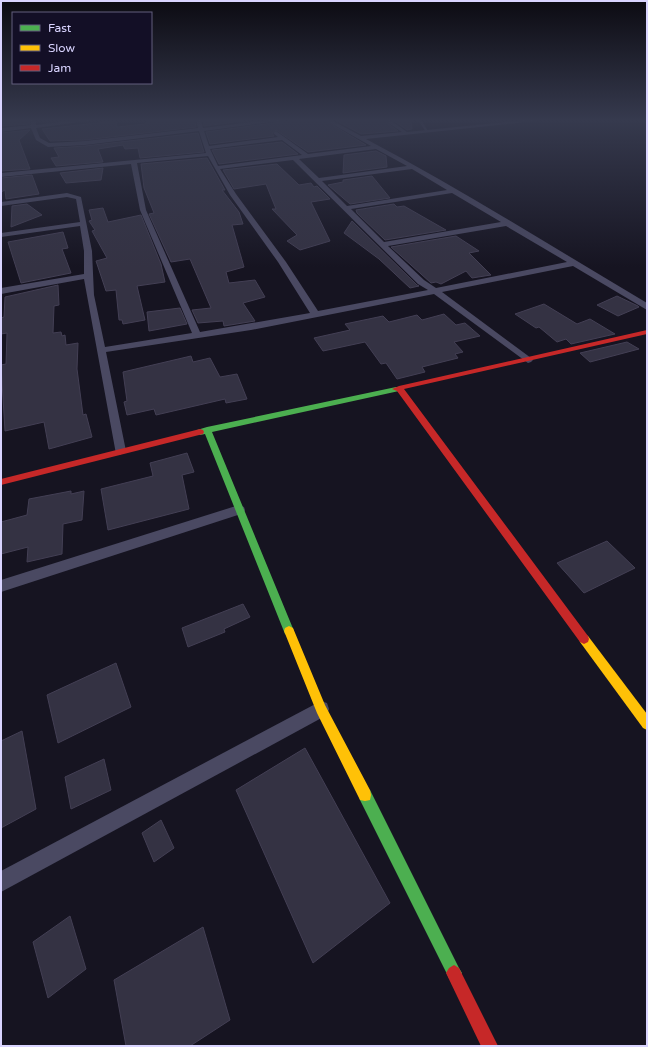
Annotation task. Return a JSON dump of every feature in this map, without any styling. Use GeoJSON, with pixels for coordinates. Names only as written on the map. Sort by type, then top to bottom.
{"type":"FeatureCollection","features":[{"type":"Feature","properties":{"kind":"street"},"geometry":{"type":"LineString","coordinates":[[1,175],[64,169]]}},
{"type":"Feature","properties":{"kind":"street"},"geometry":{"type":"LineString","coordinates":[[135,169],[143,210],[167,269],[197,335]]}},
{"type":"Feature","properties":{"kind":"street"},"geometry":{"type":"LineString","coordinates":[[217,169],[245,212],[282,262],[314,314]]}},
{"type":"Feature","properties":{"kind":"street"},"geometry":{"type":"LineString","coordinates":[[305,169],[344,208],[384,244],[421,282],[528,360]]}},
{"type":"Feature","properties":{"kind":"street"},"geometry":{"type":"LineString","coordinates":[[316,180],[398,169]]}},
{"type":"Feature","properties":{"kind":"street"},"geometry":{"type":"LineString","coordinates":[[415,169],[576,263],[647,307]]}},
{"type":"Feature","properties":{"kind":"street"},"geometry":{"type":"LineString","coordinates":[[344,208],[454,191]]}},
{"type":"Feature","properties":{"kind":"street"},"geometry":{"type":"LineString","coordinates":[[1,204],[67,195],[79,198],[88,251],[88,276],[120,450]]}},
{"type":"Feature","properties":{"kind":"street"},"geometry":{"type":"LineString","coordinates":[[384,244],[508,223]]}},
{"type":"Feature","properties":{"kind":"street"},"geometry":{"type":"LineString","coordinates":[[1,235],[83,224]]}},
{"type":"Feature","properties":{"kind":"street"},"geometry":{"type":"LineString","coordinates":[[101,350],[251,327],[576,263]]}},
{"type":"Feature","properties":{"kind":"street"},"geometry":{"type":"LineString","coordinates":[[1,291],[88,276]]}},
{"type":"Feature","properties":{"kind":"street"},"geometry":{"type":"LineString","coordinates":[[1,482],[120,450],[528,360],[647,332]]}},
{"type":"Feature","properties":{"kind":"street"},"geometry":{"type":"LineString","coordinates":[[398,388],[647,724]]}},
{"type":"Feature","properties":{"kind":"street"},"geometry":{"type":"LineString","coordinates":[[207,430],[321,709],[437,937],[490,1046]]}},
{"type":"Feature","properties":{"kind":"street"},"geometry":{"type":"LineString","coordinates":[[1,586],[239,510]]}},
{"type":"Feature","properties":{"kind":"street"},"geometry":{"type":"LineString","coordinates":[[1,882],[321,709]]}},
{"type":"Feature","properties":{"kind":"building"},"geometry":{"type":"Polygon","coordinates":[[[1,169],[30,169],[1,171],[1,169]]]}},
{"type":"Feature","properties":{"kind":"building"},"geometry":{"type":"Polygon","coordinates":[[[103,169],[101,180],[66,183],[60,173],[103,169]]]}},
{"type":"Feature","properties":{"kind":"building"},"geometry":{"type":"Polygon","coordinates":[[[142,169],[213,169],[225,190],[222,190],[239,212],[243,224],[232,225],[244,267],[226,272],[229,283],[255,280],[265,297],[243,303],[255,321],[224,326],[223,321],[198,323],[192,310],[211,308],[190,259],[171,262],[149,214],[154,213],[144,188],[142,169]]]}},
{"type":"Feature","properties":{"kind":"building"},"geometry":{"type":"Polygon","coordinates":[[[282,169],[299,185],[311,183],[314,187],[317,186],[330,199],[311,202],[330,241],[300,250],[287,241],[297,235],[272,209],[276,209],[266,184],[234,189],[223,170],[282,169]]]}},
{"type":"Feature","properties":{"kind":"building"},"geometry":{"type":"Polygon","coordinates":[[[343,169],[373,169],[343,173],[343,169]]]}},
{"type":"Feature","properties":{"kind":"building"},"geometry":{"type":"Polygon","coordinates":[[[32,175],[39,194],[6,199],[5,190],[1,192],[1,178],[32,175]]]}},
{"type":"Feature","properties":{"kind":"building"},"geometry":{"type":"Polygon","coordinates":[[[372,176],[390,198],[350,204],[328,185],[343,182],[343,180],[372,176]]]}},
{"type":"Feature","properties":{"kind":"building"},"geometry":{"type":"Polygon","coordinates":[[[27,204],[42,215],[11,227],[12,206],[27,204]]]}},
{"type":"Feature","properties":{"kind":"building"},"geometry":{"type":"Polygon","coordinates":[[[394,204],[397,207],[404,206],[446,230],[385,240],[357,213],[356,210],[394,204]]]}},
{"type":"Feature","properties":{"kind":"building"},"geometry":{"type":"Polygon","coordinates":[[[103,208],[108,222],[141,215],[161,264],[165,282],[137,286],[145,320],[123,324],[122,320],[119,320],[116,290],[106,291],[96,261],[107,258],[92,231],[95,230],[89,221],[92,220],[89,210],[103,208]]]}},
{"type":"Feature","properties":{"kind":"building"},"geometry":{"type":"Polygon","coordinates":[[[352,221],[419,286],[410,288],[379,259],[344,233],[352,221]]]}},
{"type":"Feature","properties":{"kind":"building"},"geometry":{"type":"Polygon","coordinates":[[[63,232],[68,248],[62,249],[71,273],[21,283],[8,242],[63,232]]]}},
{"type":"Feature","properties":{"kind":"building"},"geometry":{"type":"Polygon","coordinates":[[[456,236],[479,251],[469,253],[491,275],[472,278],[466,271],[441,284],[436,282],[431,283],[391,247],[456,236]]]}},
{"type":"Feature","properties":{"kind":"building"},"geometry":{"type":"Polygon","coordinates":[[[58,285],[59,305],[54,306],[53,333],[61,332],[62,336],[65,335],[66,345],[78,343],[77,369],[83,415],[86,414],[92,437],[49,449],[44,422],[5,431],[1,365],[6,364],[7,333],[1,334],[1,318],[4,317],[5,297],[58,285]]]}},
{"type":"Feature","properties":{"kind":"building"},"geometry":{"type":"Polygon","coordinates":[[[617,296],[639,307],[618,316],[597,305],[617,296]]]}},
{"type":"Feature","properties":{"kind":"building"},"geometry":{"type":"Polygon","coordinates":[[[544,304],[577,324],[590,319],[615,334],[571,344],[566,339],[557,342],[539,327],[536,328],[515,314],[544,304]]]}},
{"type":"Feature","properties":{"kind":"building"},"geometry":{"type":"Polygon","coordinates":[[[180,308],[187,324],[149,331],[147,312],[180,308]]]}},
{"type":"Feature","properties":{"kind":"building"},"geometry":{"type":"Polygon","coordinates":[[[444,314],[456,325],[465,323],[480,336],[454,342],[463,352],[455,354],[458,358],[422,367],[425,372],[397,379],[386,363],[381,364],[365,342],[323,351],[314,338],[350,330],[345,324],[383,316],[389,322],[417,315],[422,320],[444,314]]]}},
{"type":"Feature","properties":{"kind":"building"},"geometry":{"type":"Polygon","coordinates":[[[627,342],[639,349],[590,362],[580,353],[627,342]]]}},
{"type":"Feature","properties":{"kind":"building"},"geometry":{"type":"Polygon","coordinates":[[[191,356],[193,362],[210,358],[220,377],[237,374],[247,399],[226,403],[225,399],[156,415],[154,409],[127,415],[124,402],[127,401],[123,372],[191,356]]]}},
{"type":"Feature","properties":{"kind":"building"},"geometry":{"type":"Polygon","coordinates":[[[187,453],[194,472],[182,475],[189,509],[108,530],[101,489],[153,476],[150,463],[187,453]]]}},
{"type":"Feature","properties":{"kind":"building"},"geometry":{"type":"Polygon","coordinates":[[[71,491],[71,494],[84,491],[82,520],[63,524],[62,554],[27,562],[28,547],[1,554],[1,522],[27,515],[29,499],[71,491]]]}},
{"type":"Feature","properties":{"kind":"building"},"geometry":{"type":"Polygon","coordinates":[[[607,541],[635,568],[584,593],[557,563],[607,541]]]}},
{"type":"Feature","properties":{"kind":"building"},"geometry":{"type":"Polygon","coordinates":[[[243,604],[250,617],[224,629],[225,632],[188,647],[182,628],[243,604]]]}},
{"type":"Feature","properties":{"kind":"building"},"geometry":{"type":"Polygon","coordinates":[[[116,663],[131,707],[58,743],[47,695],[116,663]]]}},
{"type":"Feature","properties":{"kind":"building"},"geometry":{"type":"Polygon","coordinates":[[[22,731],[36,809],[1,828],[1,741],[22,731]]]}},
{"type":"Feature","properties":{"kind":"building"},"geometry":{"type":"Polygon","coordinates":[[[305,748],[390,903],[313,963],[236,790],[305,748]]]}},
{"type":"Feature","properties":{"kind":"building"},"geometry":{"type":"Polygon","coordinates":[[[104,759],[111,790],[71,809],[65,777],[104,759]]]}},
{"type":"Feature","properties":{"kind":"building"},"geometry":{"type":"Polygon","coordinates":[[[161,820],[174,848],[154,862],[142,833],[161,820]]]}},
{"type":"Feature","properties":{"kind":"building"},"geometry":{"type":"Polygon","coordinates":[[[70,916],[86,969],[48,998],[33,942],[70,916]]]}},
{"type":"Feature","properties":{"kind":"building"},"geometry":{"type":"Polygon","coordinates":[[[203,927],[230,1020],[190,1046],[126,1046],[114,980],[203,927]]]}},
{"type":"Feature","properties":{"kind":"traffic: fast"},"geometry":{"type":"LineString","coordinates":[[200,432],[396,389]]}},
{"type":"Feature","properties":{"kind":"traffic: fast"},"geometry":{"type":"LineString","coordinates":[[207,430],[289,631]]}},
{"type":"Feature","properties":{"kind":"traffic: fast"},"geometry":{"type":"LineString","coordinates":[[365,795],[454,973]]}},
{"type":"Feature","properties":{"kind":"traffic: slow"},"geometry":{"type":"LineString","coordinates":[[289,631],[321,709],[365,795]]}},
{"type":"Feature","properties":{"kind":"traffic: slow"},"geometry":{"type":"LineString","coordinates":[[584,639],[647,724]]}},
{"type":"Feature","properties":{"kind":"traffic: jam"},"geometry":{"type":"LineString","coordinates":[[396,389],[647,332]]}},
{"type":"Feature","properties":{"kind":"traffic: jam"},"geometry":{"type":"LineString","coordinates":[[399,388],[584,639]]}},
{"type":"Feature","properties":{"kind":"traffic: jam"},"geometry":{"type":"LineString","coordinates":[[1,482],[200,432]]}},
{"type":"Feature","properties":{"kind":"traffic: jam"},"geometry":{"type":"LineString","coordinates":[[454,973],[490,1046]]}}]}
